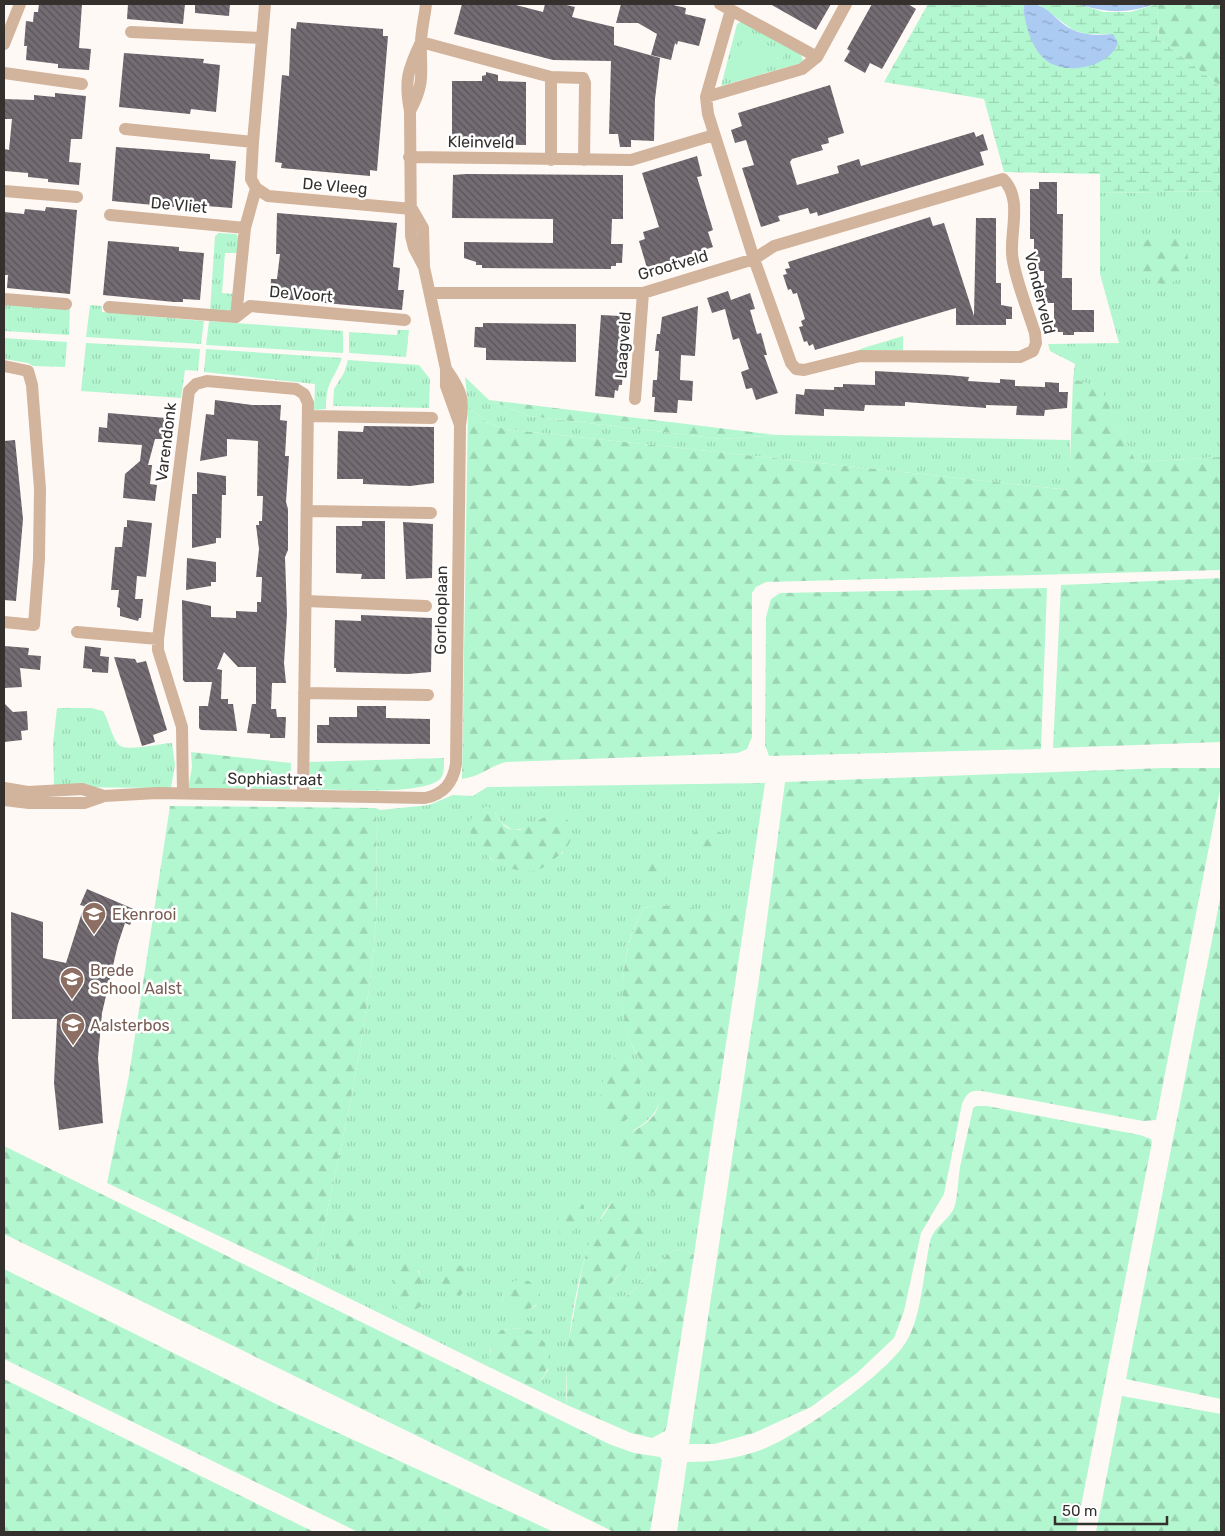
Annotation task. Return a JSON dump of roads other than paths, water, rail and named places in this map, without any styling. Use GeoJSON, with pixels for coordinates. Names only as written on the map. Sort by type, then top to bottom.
{"type":"FeatureCollection","features":[{"type":"Feature","properties":{"kind":"street"},"geometry":{"type":"LineString","coordinates":[[4,44],[20,4]]}},
{"type":"Feature","properties":{"kind":"street"},"geometry":{"type":"LineString","coordinates":[[109,307],[236,317],[245,228],[256,188],[251,179],[252,142],[265,4]]}},
{"type":"Feature","properties":{"kind":"street","name":"Gorlooplaan"},"geometry":{"type":"LineString","coordinates":[[422,4],[420,93],[410,111],[411,236],[414,248],[424,267],[430,293],[446,368],[448,398],[460,425],[456,764],[454,776],[444,790]]}},
{"type":"Feature","properties":{"kind":"street"},"geometry":{"type":"LineString","coordinates":[[706,97],[802,69],[817,57],[846,4]]}},
{"type":"Feature","properties":{"kind":"street"},"geometry":{"type":"LineString","coordinates":[[754,259],[714,135],[706,97],[725,7],[817,57]]}},
{"type":"Feature","properties":{"kind":"street"},"geometry":{"type":"LineString","coordinates":[[131,32],[262,38]]}},
{"type":"Feature","properties":{"kind":"street"},"geometry":{"type":"LineString","coordinates":[[421,42],[551,77],[583,78],[585,83],[584,160]]}},
{"type":"Feature","properties":{"kind":"street"},"geometry":{"type":"LineString","coordinates":[[4,73],[82,84]]}},
{"type":"Feature","properties":{"kind":"street"},"geometry":{"type":"LineString","coordinates":[[551,77],[551,160]]}},
{"type":"Feature","properties":{"kind":"street"},"geometry":{"type":"LineString","coordinates":[[125,129],[252,142]]}},
{"type":"Feature","properties":{"kind":"street","name":"Kleinveld"},"geometry":{"type":"LineString","coordinates":[[409,157],[631,160],[714,135]]}},
{"type":"Feature","properties":{"kind":"street","name":"Vonderveld"},"geometry":{"type":"LineString","coordinates":[[1003,179],[1012,188],[1014,205],[1012,254],[1036,343],[1033,351],[1020,358],[860,356],[804,370],[796,369],[791,363],[754,259],[774,246],[1003,179]]}},
{"type":"Feature","properties":{"kind":"street","name":"De Vleeg"},"geometry":{"type":"LineString","coordinates":[[256,188],[268,196],[412,209]]}},
{"type":"Feature","properties":{"kind":"street"},"geometry":{"type":"LineString","coordinates":[[4,192],[77,196]]}},
{"type":"Feature","properties":{"kind":"street","name":"De Vliet"},"geometry":{"type":"LineString","coordinates":[[110,215],[245,228]]}},
{"type":"Feature","properties":{"kind":"street","name":"Grootveld"},"geometry":{"type":"LineString","coordinates":[[430,293],[643,293],[754,259]]}},
{"type":"Feature","properties":{"kind":"street","name":"Laagveld"},"geometry":{"type":"LineString","coordinates":[[635,399],[643,293]]}},
{"type":"Feature","properties":{"kind":"street"},"geometry":{"type":"LineString","coordinates":[[4,299],[66,304]]}},
{"type":"Feature","properties":{"kind":"street","name":"De Voort"},"geometry":{"type":"LineString","coordinates":[[236,317],[250,306],[404,320]]}},
{"type":"Feature","properties":{"kind":"street"},"geometry":{"type":"LineString","coordinates":[[4,366],[28,371],[32,385],[40,489],[39,559],[34,625],[4,622]]}},
{"type":"Feature","properties":{"kind":"street","name":"Varendonk"},"geometry":{"type":"LineString","coordinates":[[183,794],[183,732],[158,650],[158,639],[189,391],[196,384],[206,381],[296,389],[304,394],[308,403],[303,795]]}},
{"type":"Feature","properties":{"kind":"street"},"geometry":{"type":"LineString","coordinates":[[308,416],[432,418]]}},
{"type":"Feature","properties":{"kind":"street"},"geometry":{"type":"LineString","coordinates":[[308,511],[431,513]]}},
{"type":"Feature","properties":{"kind":"street"},"geometry":{"type":"LineString","coordinates":[[306,601],[426,606]]}},
{"type":"Feature","properties":{"kind":"street"},"geometry":{"type":"LineString","coordinates":[[77,632],[158,639]]}},
{"type":"Feature","properties":{"kind":"street"},"geometry":{"type":"LineString","coordinates":[[304,693],[428,695]]}},
{"type":"Feature","properties":{"kind":"street","name":"Sophiastraat"},"geometry":{"type":"LineString","coordinates":[[4,788],[28,792],[82,790],[104,796]]}},
{"type":"Feature","properties":{"kind":"street","name":"Sophiastraat"},"geometry":{"type":"LineString","coordinates":[[4,800],[29,803],[84,802],[104,796],[183,794],[425,798],[444,790]]}},
{"type":"Feature","properties":{"kind":"water"},"geometry":{"type":"Polygon","coordinates":[[[1025,4],[1039,5],[1071,29],[1081,33],[1113,34],[1118,43],[1107,57],[1090,66],[1070,68],[1052,64],[1042,57],[1032,40],[1024,14],[1025,4]]]}},
{"type":"Feature","properties":{"kind":"water"},"geometry":{"type":"Polygon","coordinates":[[[1077,4],[1155,4],[1125,11],[1107,11],[1077,4]]]}},
{"type":"Feature","properties":{"kind":"place","name":"Ekenrooi"},"geometry":{"type":"Point","coordinates":[94,935]}},
{"type":"Feature","properties":{"kind":"place","name":"Brede School Aalst"},"geometry":{"type":"Point","coordinates":[72,1000]}},
{"type":"Feature","properties":{"kind":"place","name":"Aalsterbos"},"geometry":{"type":"Point","coordinates":[73,1046]}}]}
